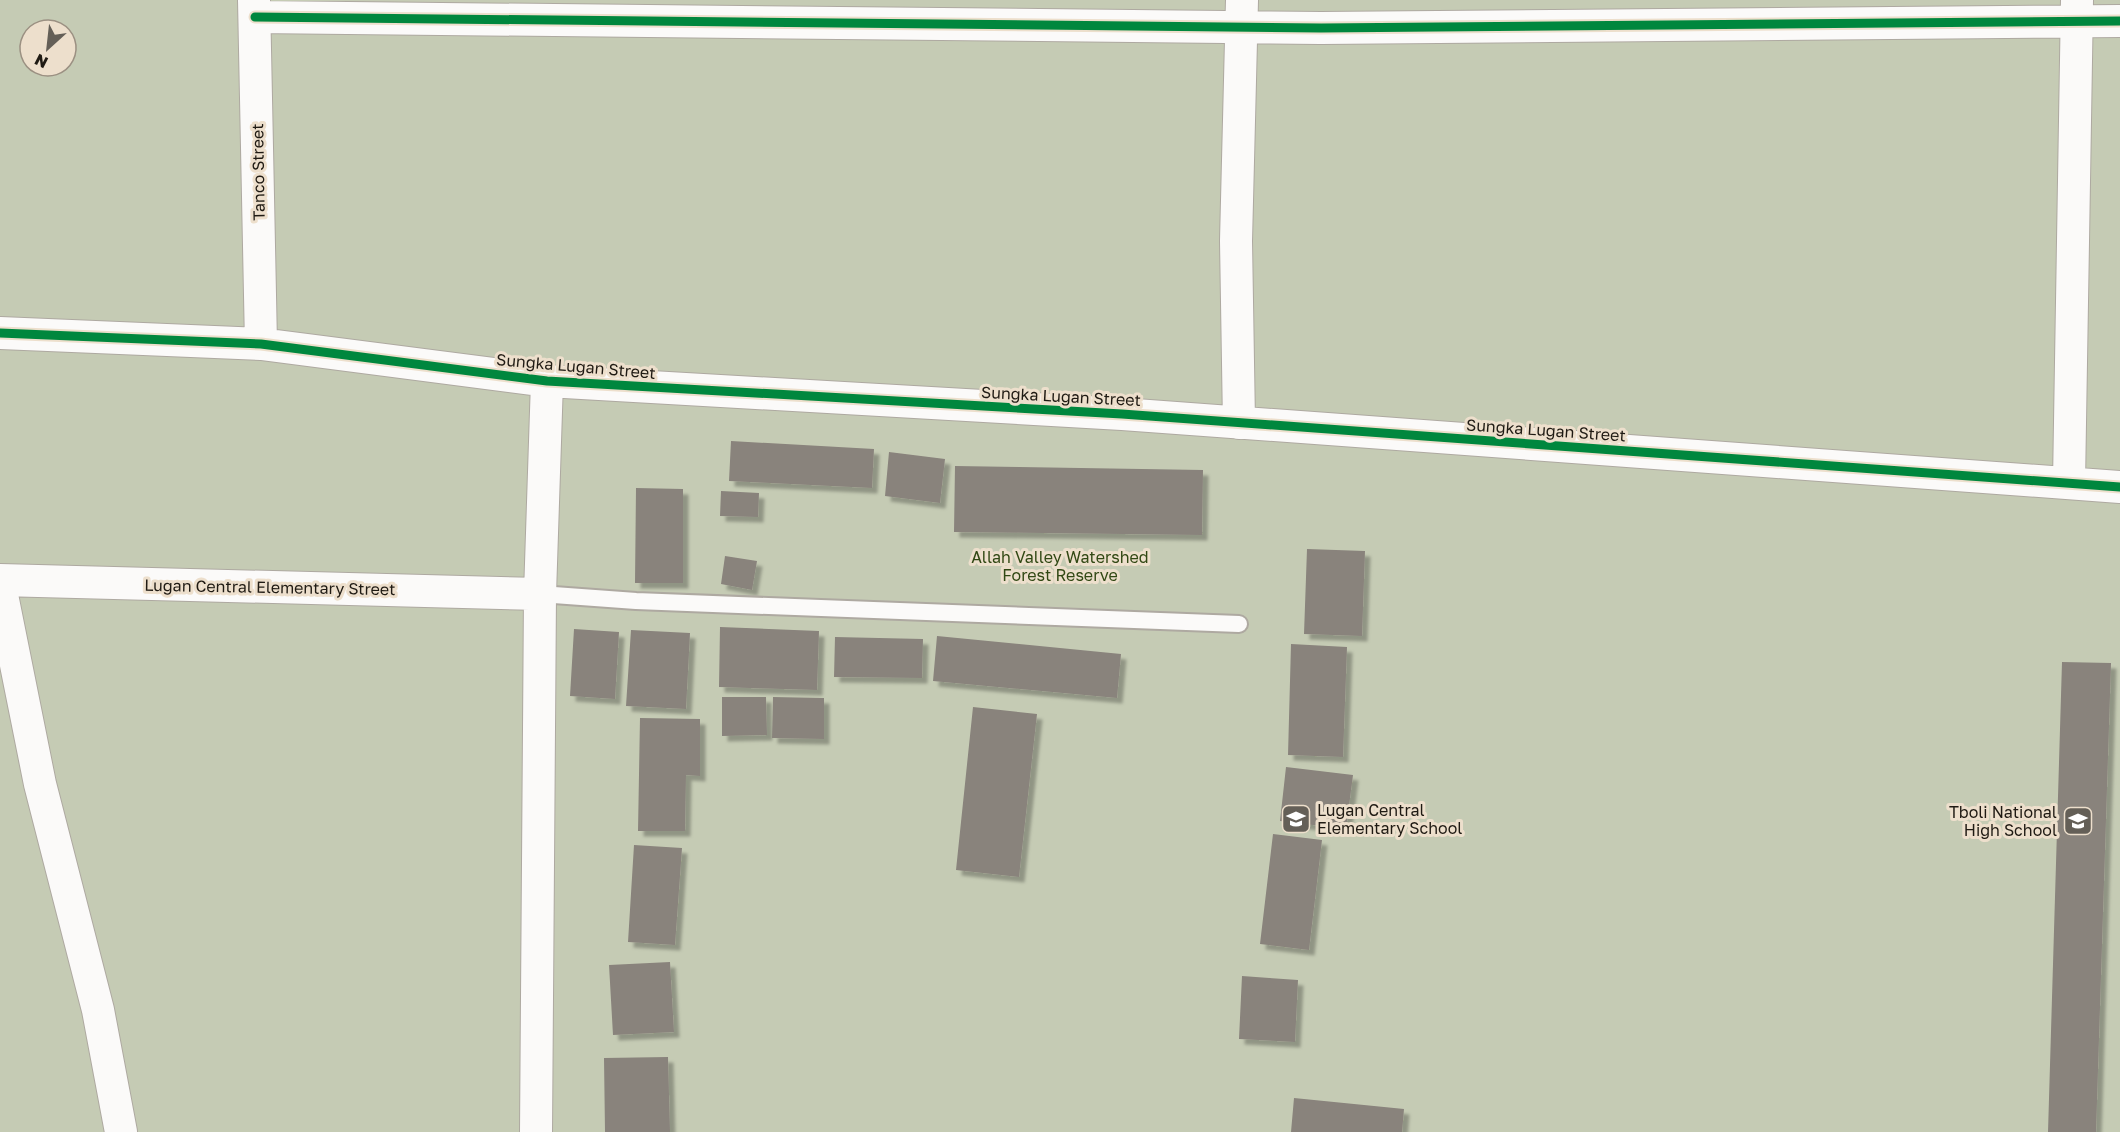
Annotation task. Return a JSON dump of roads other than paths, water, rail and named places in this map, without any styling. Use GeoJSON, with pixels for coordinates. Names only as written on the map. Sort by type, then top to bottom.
{"type":"FeatureCollection","features":[{"type":"Feature","properties":{"kind":"street"},"geometry":{"type":"LineString","coordinates":[[254,9],[1242,14],[2077,10],[2120,21]]}},
{"type":"Feature","properties":{"kind":"street","name":"Tanco Street"},"geometry":{"type":"LineString","coordinates":[[254,9],[261,344]]}},
{"type":"Feature","properties":{"kind":"street"},"geometry":{"type":"LineString","coordinates":[[2069,483],[2077,10]]}},
{"type":"Feature","properties":{"kind":"street"},"geometry":{"type":"LineString","coordinates":[[1239,423],[1236,241],[1242,14]]}},
{"type":"Feature","properties":{"kind":"street","name":"Sungka Lugan Street"},"geometry":{"type":"LineString","coordinates":[[0,333],[261,344],[548,381],[1239,423],[2120,487]]}},
{"type":"Feature","properties":{"kind":"street"},"geometry":{"type":"LineString","coordinates":[[536,1132],[540,594],[548,381]]}},
{"type":"Feature","properties":{"kind":"street","name":"Lugan Central Elementary Street"},"geometry":{"type":"LineString","coordinates":[[0,580],[540,594]]}},
{"type":"Feature","properties":{"kind":"street"},"geometry":{"type":"LineString","coordinates":[[0,585],[40,784],[99,1010],[122,1132]]}},
{"type":"Feature","properties":{"kind":"lane"},"geometry":{"type":"LineString","coordinates":[[540,594],[636,601],[1239,624]]}},
{"type":"Feature","properties":{"kind":"place","name":"Lugan Central Elementary School"},"geometry":{"type":"Point","coordinates":[1296,819]}},
{"type":"Feature","properties":{"kind":"place","name":"Tboli National High School"},"geometry":{"type":"Point","coordinates":[2078,821]}},
{"type":"Feature","properties":{"kind":"park label","name":"Allah Valley Watershed Forest Reserve"},"geometry":{"type":"Point","coordinates":[1060,566]}}]}
